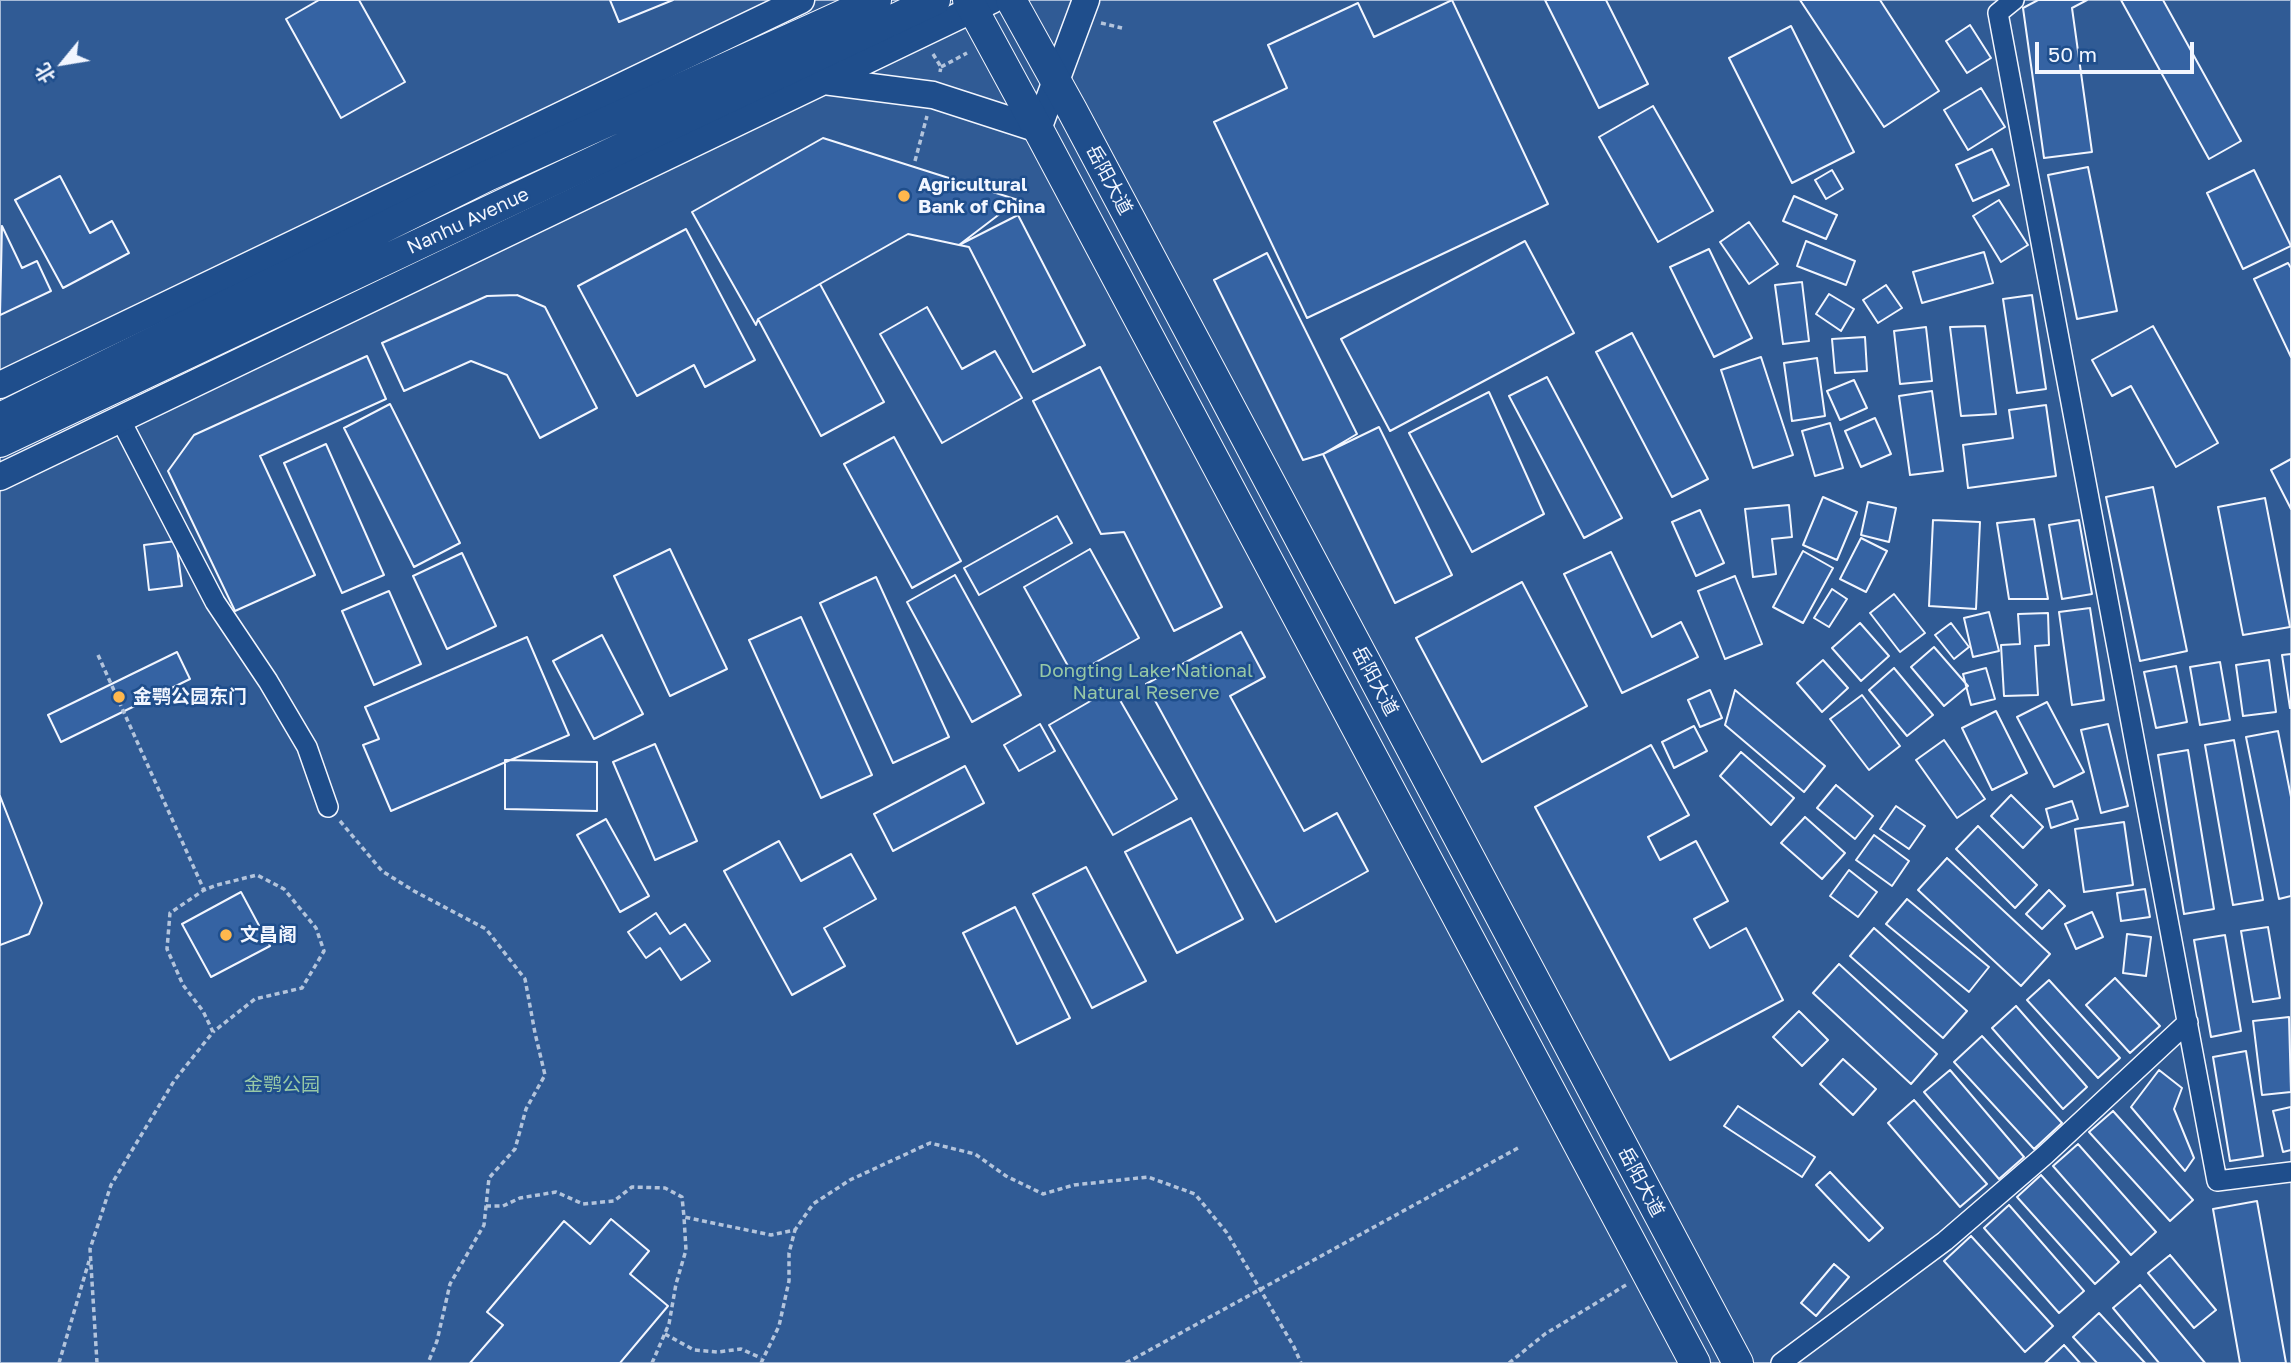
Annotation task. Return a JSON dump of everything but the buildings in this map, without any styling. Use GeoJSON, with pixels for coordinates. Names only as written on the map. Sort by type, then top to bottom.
{"type":"FeatureCollection","features":[{"type":"Feature","properties":{"kind":"main road"},"geometry":{"type":"LineString","coordinates":[[800,0],[775,61],[824,81],[933,95],[1038,128],[1086,0]]}},
{"type":"Feature","properties":{"kind":"main road"},"geometry":{"type":"LineString","coordinates":[[0,385],[800,0]]}},
{"type":"Feature","properties":{"kind":"main road","name":"Nanhu Avenue"},"geometry":{"type":"LineString","coordinates":[[0,442],[775,61],[876,0]]}},
{"type":"Feature","properties":{"kind":"main road","name":"Nanhu Avenue"},"geometry":{"type":"LineString","coordinates":[[0,418],[487,176],[935,0]]}},
{"type":"Feature","properties":{"kind":"main road","name":"岳阳大道"},"geometry":{"type":"LineString","coordinates":[[1011,0],[1738,1363]]}},
{"type":"Feature","properties":{"kind":"main road"},"geometry":{"type":"LineString","coordinates":[[0,477],[824,81],[978,3]]}},
{"type":"Feature","properties":{"kind":"main road","name":"岳阳大道"},"geometry":{"type":"LineString","coordinates":[[978,3],[1038,128],[1695,1363]]}},
{"type":"Feature","properties":{"kind":"street"},"geometry":{"type":"LineString","coordinates":[[2014,0],[1998,12],[2217,1181],[2291,1172]]}},
{"type":"Feature","properties":{"kind":"street"},"geometry":{"type":"LineString","coordinates":[[120,419],[215,602],[268,681],[307,747],[328,807]]}},
{"type":"Feature","properties":{"kind":"street"},"geometry":{"type":"LineString","coordinates":[[1781,1363],[1945,1241],[2045,1155],[2188,1022]]}},
{"type":"Feature","properties":{"kind":"path"},"geometry":{"type":"LineString","coordinates":[[98,655],[204,890]]}},
{"type":"Feature","properties":{"kind":"path"},"geometry":{"type":"LineString","coordinates":[[328,807],[382,872],[486,929],[525,979],[545,1075],[526,1109],[515,1149],[489,1178],[484,1225],[450,1284],[437,1341],[428,1363]]}},
{"type":"Feature","properties":{"kind":"path"},"geometry":{"type":"LineString","coordinates":[[97,1363],[90,1249],[111,1185],[174,1081],[213,1032],[256,999],[302,988],[324,951],[316,928],[284,889],[257,875],[204,890],[170,914],[167,948],[183,985],[203,1011],[213,1032]]}},
{"type":"Feature","properties":{"kind":"path"},"geometry":{"type":"LineString","coordinates":[[665,1334],[694,1350],[718,1352],[741,1349],[762,1361],[779,1326],[789,1281],[789,1253],[795,1230],[814,1204],[850,1180],[930,1143],[975,1154],[1006,1176],[1043,1194],[1074,1185],[1148,1177],[1195,1194],[1227,1233],[1301,1363]]}},
{"type":"Feature","properties":{"kind":"path"},"geometry":{"type":"LineString","coordinates":[[1126,1363],[1518,1148]]}},
{"type":"Feature","properties":{"kind":"path"},"geometry":{"type":"LineString","coordinates":[[486,1206],[503,1206],[520,1198],[556,1192],[583,1204],[614,1201],[632,1187],[665,1188],[682,1196],[686,1250],[665,1334],[653,1363]]}},
{"type":"Feature","properties":{"kind":"path"},"geometry":{"type":"LineString","coordinates":[[684,1217],[771,1235],[795,1230]]}},
{"type":"Feature","properties":{"kind":"path"},"geometry":{"type":"LineString","coordinates":[[59,1363],[90,1255]]}},
{"type":"Feature","properties":{"kind":"path"},"geometry":{"type":"LineString","coordinates":[[1509,1363],[1545,1334],[1646,1272]]}},
{"type":"Feature","properties":{"kind":"shaded area","name":"Dongting Lake National Natural Reserve"},"geometry":{"type":"Polygon","coordinates":[[[0,0],[2291,0],[2291,1363],[0,1363],[0,0]]]}},
{"type":"Feature","properties":{"kind":"place","name":"Agricultural Bank of China"},"geometry":{"type":"Point","coordinates":[904,196]}},
{"type":"Feature","properties":{"kind":"place","name":"金鹗公园东门"},"geometry":{"type":"Point","coordinates":[119,697]}},
{"type":"Feature","properties":{"kind":"place","name":"文昌阁"},"geometry":{"type":"Point","coordinates":[226,935]}},
{"type":"Feature","properties":{"kind":"park label","name":"金鹗公园"},"geometry":{"type":"Point","coordinates":[282,1085]}}]}
